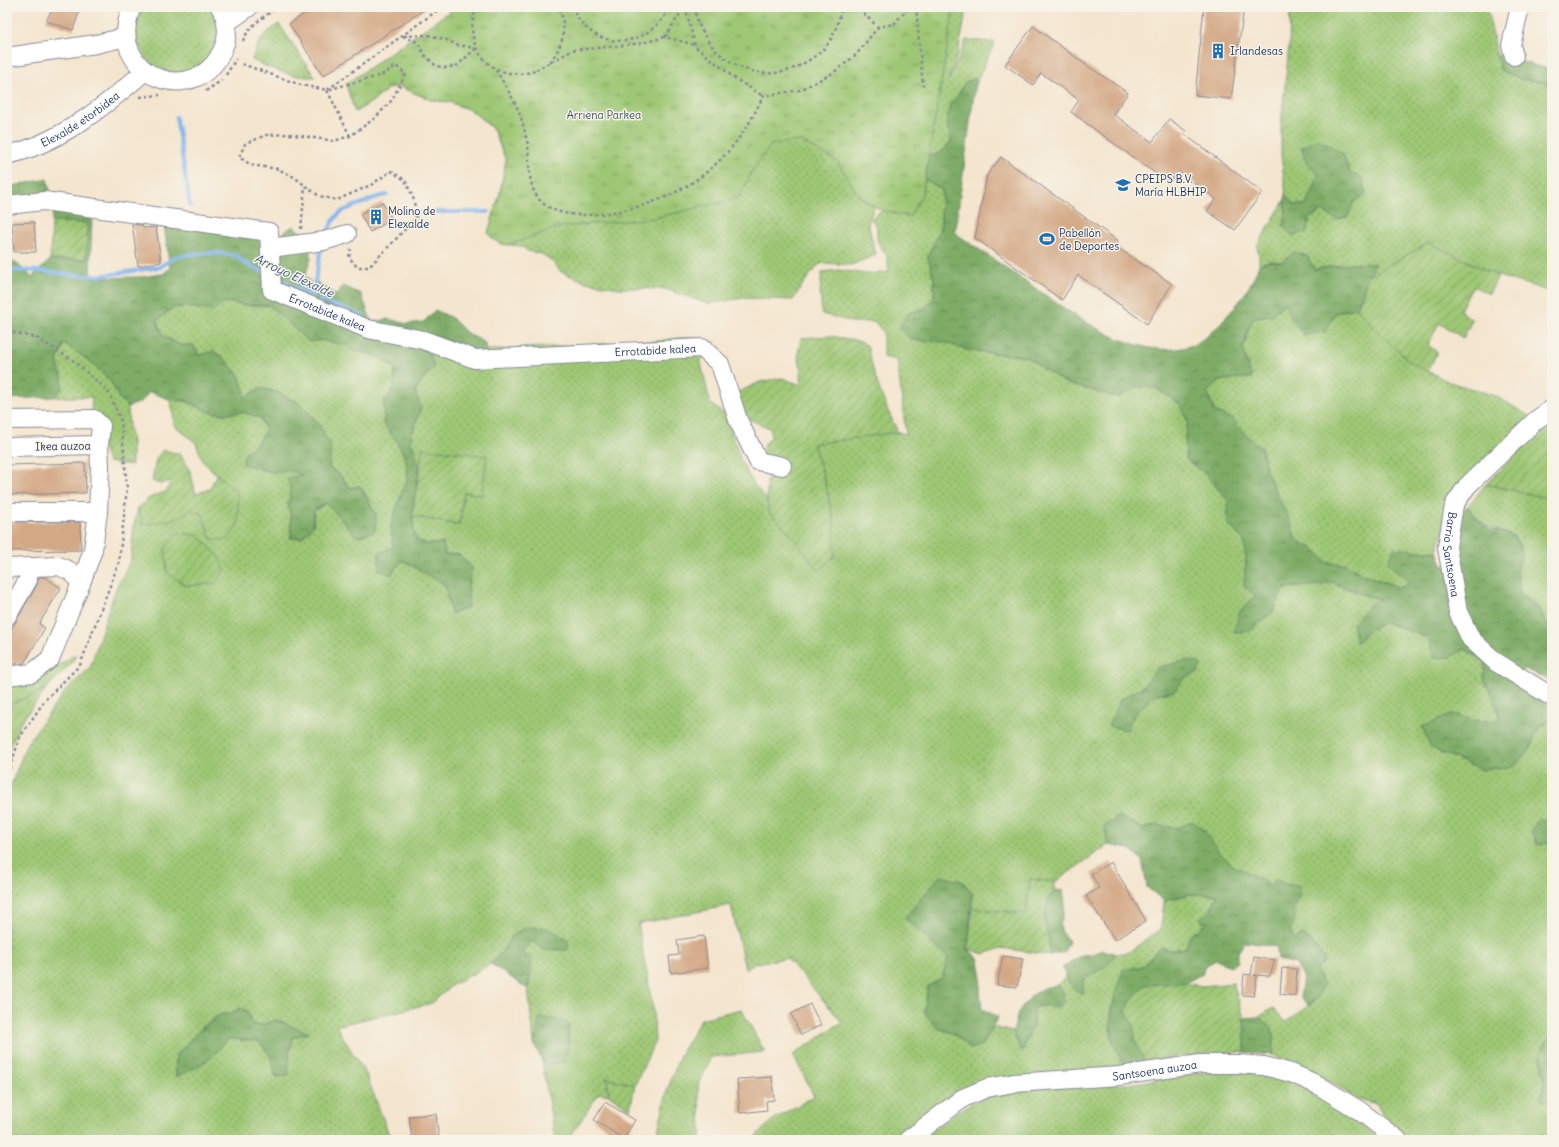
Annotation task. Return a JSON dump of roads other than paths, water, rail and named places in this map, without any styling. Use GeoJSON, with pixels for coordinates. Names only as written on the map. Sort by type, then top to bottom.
{"type":"FeatureCollection","features":[{"type":"Feature","properties":{"kind":"street"},"geometry":{"type":"LineString","coordinates":[[132,7],[127,19],[126,37],[129,50],[136,62],[145,71],[161,79],[178,82],[195,78],[209,70],[220,56],[226,40],[223,15],[249,7]]}},
{"type":"Feature","properties":{"kind":"street"},"geometry":{"type":"LineString","coordinates":[[1514,56],[1511,45],[1520,7]]}},
{"type":"Feature","properties":{"kind":"street"},"geometry":{"type":"LineString","coordinates":[[7,57],[96,44],[126,37]]}},
{"type":"Feature","properties":{"kind":"street","name":"Elexalde etorbidea"},"geometry":{"type":"LineString","coordinates":[[7,155],[19,153],[63,133],[106,105],[145,71]]}},
{"type":"Feature","properties":{"kind":"street","name":"Errotabide kalea"},"geometry":{"type":"LineString","coordinates":[[7,205],[44,201],[269,232],[272,290],[368,328],[423,340],[475,359],[702,348],[720,364],[738,420],[758,461],[782,466]]}},
{"type":"Feature","properties":{"kind":"street"},"geometry":{"type":"LineString","coordinates":[[270,248],[324,241],[348,234]]}},
{"type":"Feature","properties":{"kind":"street","name":"Barrio Santsoena"},"geometry":{"type":"LineString","coordinates":[[1552,409],[1536,420],[1467,486],[1454,505],[1447,547],[1458,612],[1471,639],[1496,662],[1552,697]]}},
{"type":"Feature","properties":{"kind":"street","name":"Ikea auzoa"},"geometry":{"type":"LineString","coordinates":[[7,420],[94,419],[100,426],[99,445],[7,447]]}},
{"type":"Feature","properties":{"kind":"street"},"geometry":{"type":"LineString","coordinates":[[7,676],[32,673],[50,659],[82,583],[93,550],[98,512],[100,466],[99,445]]}},
{"type":"Feature","properties":{"kind":"street"},"geometry":{"type":"LineString","coordinates":[[7,512],[98,512]]}},
{"type":"Feature","properties":{"kind":"street"},"geometry":{"type":"LineString","coordinates":[[7,568],[59,566],[70,571],[82,583]]}},
{"type":"Feature","properties":{"kind":"street"},"geometry":{"type":"LineString","coordinates":[[7,616],[28,580],[29,567]]}},
{"type":"Feature","properties":{"kind":"street","name":"Santsoena auzoa"},"geometry":{"type":"LineString","coordinates":[[908,1140],[963,1098],[987,1088],[1021,1082],[1119,1076],[1200,1064],[1264,1066],[1291,1073],[1318,1085],[1360,1110],[1398,1140]]}},
{"type":"Feature","properties":{"kind":"waterway"},"geometry":{"type":"LineString","coordinates":[[176,117],[190,206]]}},
{"type":"Feature","properties":{"kind":"waterway"},"geometry":{"type":"LineString","coordinates":[[326,235],[333,221],[340,213],[375,198],[387,195]]}},
{"type":"Feature","properties":{"kind":"waterway"},"geometry":{"type":"LineString","coordinates":[[415,212],[488,212]]}},
{"type":"Feature","properties":{"kind":"waterway"},"geometry":{"type":"LineString","coordinates":[[312,297],[322,245]]}},
{"type":"Feature","properties":{"kind":"waterway","name":"Arroyo Elexalde"},"geometry":{"type":"LineString","coordinates":[[7,271],[41,271],[99,276],[160,267],[175,257],[192,254],[218,253],[237,256],[244,263],[266,273]]}},
{"type":"Feature","properties":{"kind":"waterway","name":"Arroyo Elexalde"},"geometry":{"type":"LineString","coordinates":[[276,277],[312,297]]}},
{"type":"Feature","properties":{"kind":"waterway","name":"Arroyo Elexalde"},"geometry":{"type":"LineString","coordinates":[[320,300],[363,316]]}},
{"type":"Feature","properties":{"kind":"place","name":"Irlandesas"},"geometry":{"type":"Point","coordinates":[1218,51]}},
{"type":"Feature","properties":{"kind":"place","name":"CPEIPS B.V. María HLBHIP"},"geometry":{"type":"Point","coordinates":[1123,185]}},
{"type":"Feature","properties":{"kind":"place","name":"Molino de Elexalde"},"geometry":{"type":"Point","coordinates":[376,217]}},
{"type":"Feature","properties":{"kind":"place","name":"Pabellón de Deportes"},"geometry":{"type":"Point","coordinates":[1047,239]}},
{"type":"Feature","properties":{"kind":"park label","name":"Arriena Parkea"},"geometry":{"type":"Point","coordinates":[604,115]}}]}
